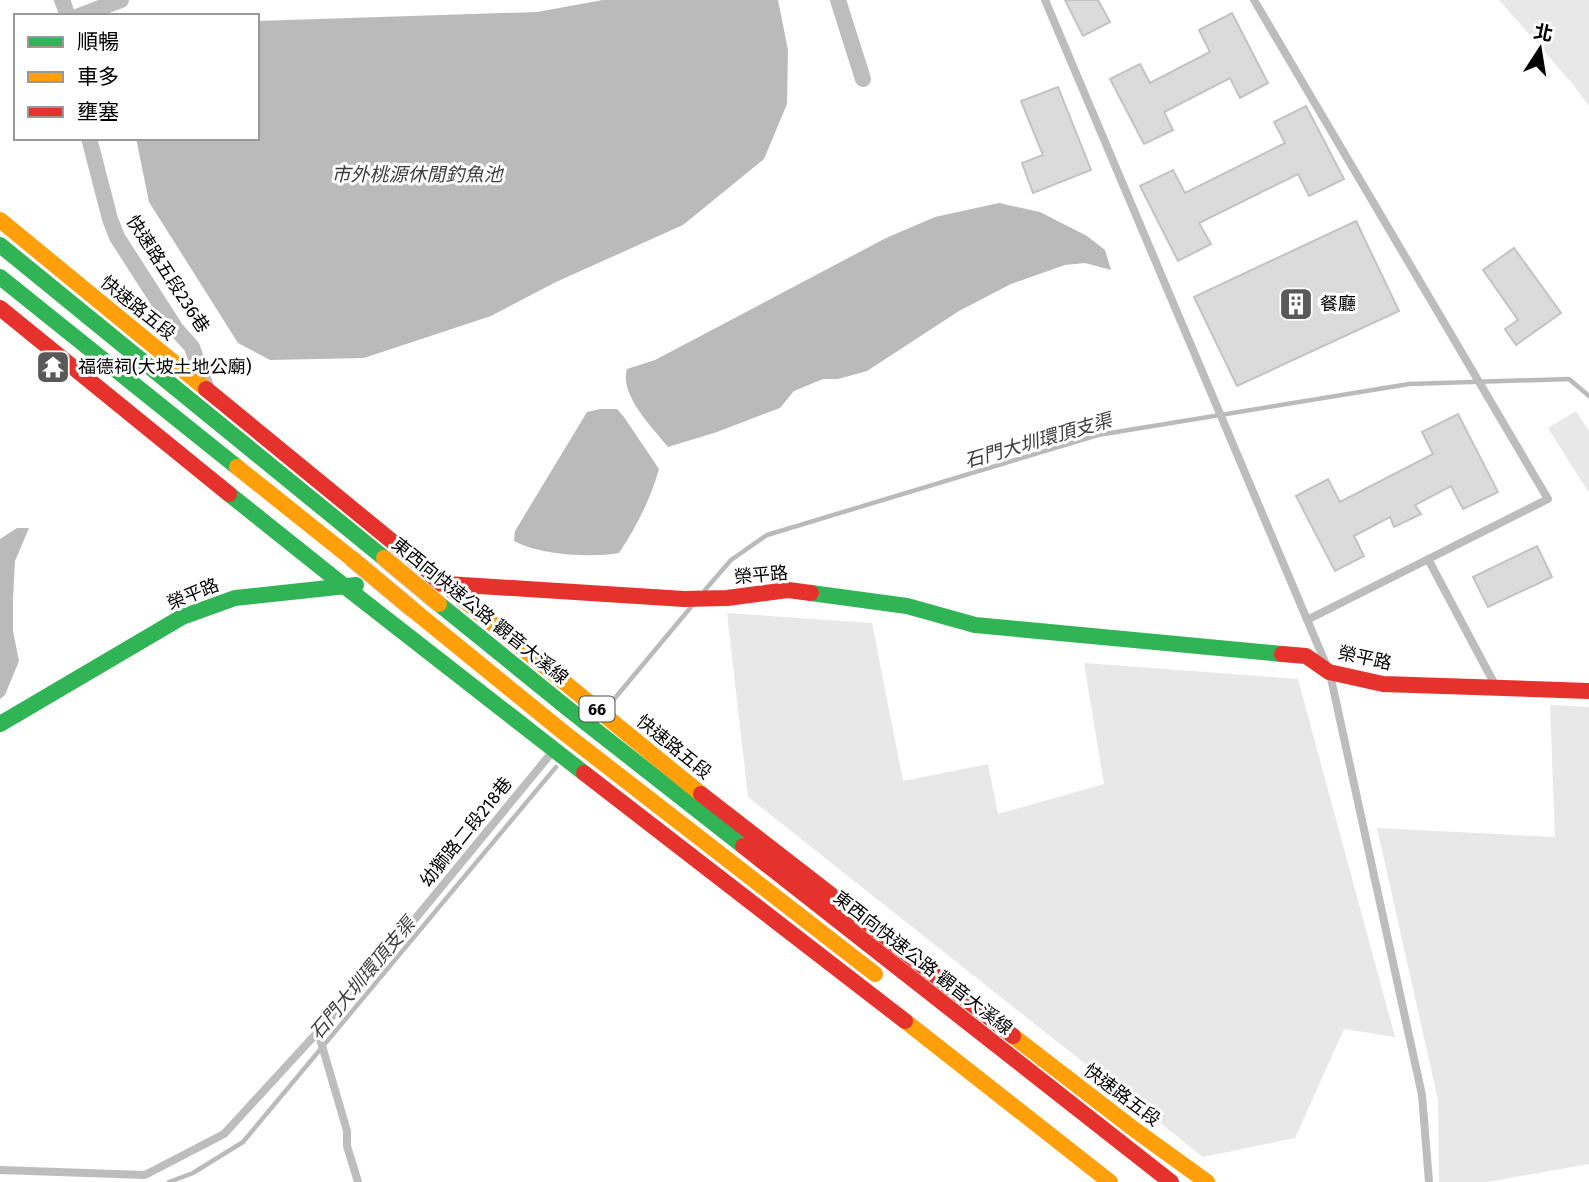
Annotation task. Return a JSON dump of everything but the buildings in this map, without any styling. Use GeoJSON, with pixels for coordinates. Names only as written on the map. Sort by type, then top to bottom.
{"type":"FeatureCollection","features":[{"type":"Feature","properties":{"kind":"main road","name":"快速路五段"},"geometry":{"type":"LineString","coordinates":[[0,220],[689,785],[1124,1122],[1207,1182]]}},
{"type":"Feature","properties":{"kind":"main road","name":"東西向快速公路 觀音大溪線"},"geometry":{"type":"LineString","coordinates":[[0,245],[591,727],[1171,1182]]}},
{"type":"Feature","properties":{"kind":"main road","name":"66"},"geometry":{"type":"LineString","coordinates":[[0,277],[577,743],[887,984]]}},
{"type":"Feature","properties":{"kind":"main road"},"geometry":{"type":"LineString","coordinates":[[0,308],[343,586],[962,1064],[1110,1182]]}},
{"type":"Feature","properties":{"kind":"main road","name":"榮平路"},"geometry":{"type":"LineString","coordinates":[[0,724],[182,617],[235,598],[343,586],[443,583],[684,599],[727,598],[788,590],[907,606],[975,625],[1306,656],[1329,672],[1383,684],[1589,691]]}},
{"type":"Feature","properties":{"kind":"street"},"geometry":{"type":"LineString","coordinates":[[84,14],[121,0]]}},
{"type":"Feature","properties":{"kind":"street"},"geometry":{"type":"LineString","coordinates":[[838,0],[863,79]]}},
{"type":"Feature","properties":{"kind":"street","name":"快速路五段236巷"},"geometry":{"type":"LineString","coordinates":[[90,140],[117,237],[176,329],[192,347],[207,389]]}},
{"type":"Feature","properties":{"kind":"lane"},"geometry":{"type":"LineString","coordinates":[[1045,0],[1329,672],[1422,1095],[1429,1182]]}},
{"type":"Feature","properties":{"kind":"lane"},"geometry":{"type":"LineString","coordinates":[[1254,0],[1548,499],[1307,620]]}},
{"type":"Feature","properties":{"kind":"lane"},"geometry":{"type":"LineString","coordinates":[[1428,559],[1497,688]]}},
{"type":"Feature","properties":{"kind":"lane","name":"幼獅路二段218巷"},"geometry":{"type":"LineString","coordinates":[[0,1170],[145,1175],[224,1134],[319,1036],[554,750]]}},
{"type":"Feature","properties":{"kind":"lane"},"geometry":{"type":"LineString","coordinates":[[319,1036],[347,1131],[347,1146],[358,1182]]}},
{"type":"Feature","properties":{"kind":"shaded area"},"geometry":{"type":"Polygon","coordinates":[[[1499,0],[1589,0],[1589,106],[1572,83],[1499,0]]]}},
{"type":"Feature","properties":{"kind":"shaded area"},"geometry":{"type":"Polygon","coordinates":[[[1576,411],[1589,431],[1589,493],[1548,428],[1576,411]]]}},
{"type":"Feature","properties":{"kind":"shaded area"},"geometry":{"type":"Polygon","coordinates":[[[727,613],[872,623],[903,781],[988,764],[998,814],[1104,784],[1084,663],[1298,679],[1395,1037],[1344,1029],[1295,1138],[1203,1157],[748,797],[727,613]]]}},
{"type":"Feature","properties":{"kind":"shaded area"},"geometry":{"type":"Polygon","coordinates":[[[1550,705],[1589,707],[1589,1164],[1487,1182],[1439,1182],[1438,1100],[1377,828],[1555,837],[1550,705]]]}},
{"type":"Feature","properties":{"kind":"water","name":"市外桃源休閒釣魚池"},"geometry":{"type":"Polygon","coordinates":[[[603,0],[778,0],[788,50],[787,104],[764,159],[683,225],[556,282],[491,316],[364,358],[270,360],[238,343],[149,202],[136,140],[259,140],[259,21],[537,12],[603,0]]]}},
{"type":"Feature","properties":{"kind":"water"},"geometry":{"type":"Polygon","coordinates":[[[999,203],[1040,212],[1087,236],[1105,250],[1111,270],[1085,263],[1065,265],[1011,284],[959,311],[867,371],[838,379],[823,379],[794,391],[780,408],[668,447],[639,411],[628,389],[627,369],[655,360],[886,238],[935,217],[999,203]]]}},
{"type":"Feature","properties":{"kind":"water"},"geometry":{"type":"Polygon","coordinates":[[[617,409],[659,469],[637,523],[619,553],[580,555],[551,552],[514,541],[515,531],[587,412],[617,409]]]}},
{"type":"Feature","properties":{"kind":"water"},"geometry":{"type":"Polygon","coordinates":[[[17,528],[29,528],[15,561],[13,631],[19,661],[5,695],[0,699],[0,539],[17,528]]]}},
{"type":"Feature","properties":{"kind":"waterway","name":"石門大圳環頂支渠"},"geometry":{"type":"LineString","coordinates":[[705,590],[731,560],[767,535],[1098,435],[1409,384],[1569,379],[1589,396]]}},
{"type":"Feature","properties":{"kind":"waterway","name":"石門大圳環頂支渠"},"geometry":{"type":"LineString","coordinates":[[610,704],[691,607]]}},
{"type":"Feature","properties":{"kind":"waterway","name":"石門大圳環頂支渠"},"geometry":{"type":"LineString","coordinates":[[169,1182],[193,1173],[243,1142],[556,767]]}},
{"type":"Feature","properties":{"kind":"traffic: fast"},"geometry":{"type":"LineString","coordinates":[[0,245],[384,558]]}},
{"type":"Feature","properties":{"kind":"traffic: fast"},"geometry":{"type":"LineString","coordinates":[[0,277],[237,467]]}},
{"type":"Feature","properties":{"kind":"traffic: fast"},"geometry":{"type":"LineString","coordinates":[[229,494],[584,773]]}},
{"type":"Feature","properties":{"kind":"traffic: fast"},"geometry":{"type":"LineString","coordinates":[[0,724],[182,617],[235,598],[356,585]]}},
{"type":"Feature","properties":{"kind":"traffic: fast"},"geometry":{"type":"LineString","coordinates":[[811,593],[907,606],[975,625],[1282,654]]}},
{"type":"Feature","properties":{"kind":"traffic: fast"},"geometry":{"type":"LineString","coordinates":[[439,604],[743,846]]}},
{"type":"Feature","properties":{"kind":"traffic: slow"},"geometry":{"type":"LineString","coordinates":[[0,220],[206,389]]}},
{"type":"Feature","properties":{"kind":"traffic: slow"},"geometry":{"type":"LineString","coordinates":[[237,467],[351,558]]}},
{"type":"Feature","properties":{"kind":"traffic: slow"},"geometry":{"type":"LineString","coordinates":[[351,558],[412,609]]}},
{"type":"Feature","properties":{"kind":"traffic: slow"},"geometry":{"type":"LineString","coordinates":[[384,558],[439,604]]}},
{"type":"Feature","properties":{"kind":"traffic: slow"},"geometry":{"type":"LineString","coordinates":[[455,593],[701,794]]}},
{"type":"Feature","properties":{"kind":"traffic: slow"},"geometry":{"type":"LineString","coordinates":[[412,609],[563,732],[875,974]]}},
{"type":"Feature","properties":{"kind":"traffic: slow"},"geometry":{"type":"LineString","coordinates":[[905,1021],[1110,1182]]}},
{"type":"Feature","properties":{"kind":"traffic: slow"},"geometry":{"type":"LineString","coordinates":[[1013,1036],[1207,1182]]}},
{"type":"Feature","properties":{"kind":"traffic: jam"},"geometry":{"type":"LineString","coordinates":[[0,308],[229,494]]}},
{"type":"Feature","properties":{"kind":"traffic: jam"},"geometry":{"type":"LineString","coordinates":[[206,389],[455,593]]}},
{"type":"Feature","properties":{"kind":"traffic: jam"},"geometry":{"type":"LineString","coordinates":[[432,583],[684,599],[727,598],[788,590],[811,593]]}},
{"type":"Feature","properties":{"kind":"traffic: jam"},"geometry":{"type":"LineString","coordinates":[[1282,654],[1306,656],[1329,672],[1383,684],[1589,691]]}},
{"type":"Feature","properties":{"kind":"traffic: jam"},"geometry":{"type":"LineString","coordinates":[[584,773],[905,1021]]}},
{"type":"Feature","properties":{"kind":"traffic: jam"},"geometry":{"type":"LineString","coordinates":[[701,794],[1013,1036]]}},
{"type":"Feature","properties":{"kind":"traffic: jam"},"geometry":{"type":"LineString","coordinates":[[743,846],[1171,1182]]}},
{"type":"Feature","properties":{"kind":"place","name":"餐廳"},"geometry":{"type":"Point","coordinates":[1296,304]}},
{"type":"Feature","properties":{"kind":"place","name":"福德祠(大坡土地公廟)"},"geometry":{"type":"Point","coordinates":[53,367]}}]}
